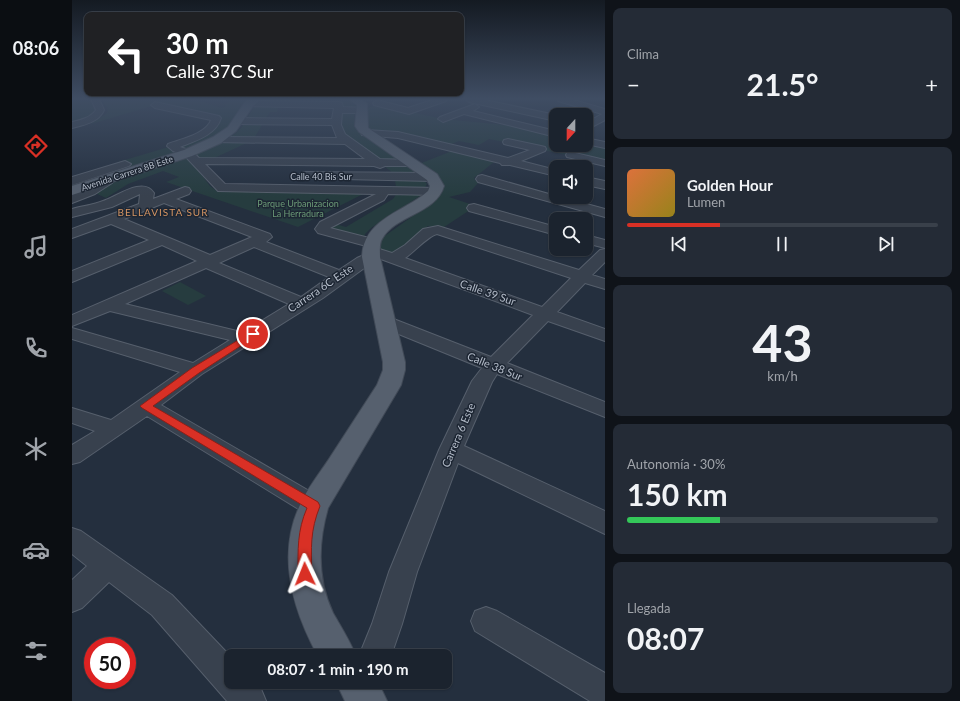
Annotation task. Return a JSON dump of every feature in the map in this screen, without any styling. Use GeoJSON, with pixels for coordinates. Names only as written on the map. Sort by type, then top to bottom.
{"type":"FeatureCollection","features":[{"type":"Feature","properties":{"kind":"main road","name":"Avenida Carrera 8B Este"},"geometry":{"type":"LineString","coordinates":[[72,191],[108,174],[127,168],[194,154],[217,140],[225,132]]}},
{"type":"Feature","properties":{"kind":"main road"},"geometry":{"type":"LineString","coordinates":[[334,649],[315,615],[306,582],[304,549],[311,513],[376,408],[392,378],[394,362],[385,322],[377,252],[380,230],[426,200],[434,184],[411,163],[366,133]]}},
{"type":"Feature","properties":{"kind":"street"},"geometry":{"type":"LineString","coordinates":[[204,132],[172,146],[194,154],[411,163]]}},
{"type":"Feature","properties":{"kind":"street"},"geometry":{"type":"LineString","coordinates":[[344,132],[347,141]]}},
{"type":"Feature","properties":{"kind":"street"},"geometry":{"type":"LineString","coordinates":[[366,133],[398,135],[549,171]]}},
{"type":"Feature","properties":{"kind":"street"},"geometry":{"type":"LineString","coordinates":[[217,140],[347,141],[395,176]]}},
{"type":"Feature","properties":{"kind":"street"},"geometry":{"type":"LineString","coordinates":[[508,142],[541,149],[507,162],[482,179],[605,213]]}},
{"type":"Feature","properties":{"kind":"street"},"geometry":{"type":"LineString","coordinates":[[593,142],[605,145]]}},
{"type":"Feature","properties":{"kind":"street"},"geometry":{"type":"LineString","coordinates":[[194,154],[362,151]]}},
{"type":"Feature","properties":{"kind":"street"},"geometry":{"type":"LineString","coordinates":[[194,154],[222,188],[380,190],[434,184]]}},
{"type":"Feature","properties":{"kind":"street"},"geometry":{"type":"LineString","coordinates":[[571,156],[605,163]]}},
{"type":"Feature","properties":{"kind":"street"},"geometry":{"type":"LineString","coordinates":[[72,181],[108,174]]}},
{"type":"Feature","properties":{"kind":"street"},"geometry":{"type":"LineString","coordinates":[[72,199],[91,190],[108,174]]}},
{"type":"Feature","properties":{"kind":"street"},"geometry":{"type":"LineString","coordinates":[[210,175],[225,176]]}},
{"type":"Feature","properties":{"kind":"street","name":"Calle 40 Bis Sur"},"geometry":{"type":"LineString","coordinates":[[295,176],[395,176],[434,184]]}},
{"type":"Feature","properties":{"kind":"street"},"geometry":{"type":"LineString","coordinates":[[593,182],[605,185]]}},
{"type":"Feature","properties":{"kind":"street"},"geometry":{"type":"LineString","coordinates":[[72,213],[107,204],[131,192],[142,190],[148,192],[145,206]]}},
{"type":"Feature","properties":{"kind":"street","name":"Calle 39 Sur"},"geometry":{"type":"LineString","coordinates":[[380,190],[382,194],[380,197],[325,225],[322,229],[377,252],[605,335]]}},
{"type":"Feature","properties":{"kind":"street"},"geometry":{"type":"LineString","coordinates":[[72,234],[185,191]]}},
{"type":"Feature","properties":{"kind":"street"},"geometry":{"type":"LineString","coordinates":[[72,207],[103,193]]}},
{"type":"Feature","properties":{"kind":"street"},"geometry":{"type":"LineString","coordinates":[[164,199],[259,239],[340,276]]}},
{"type":"Feature","properties":{"kind":"street"},"geometry":{"type":"LineString","coordinates":[[474,208],[549,229]]}},
{"type":"Feature","properties":{"kind":"street"},"geometry":{"type":"LineString","coordinates":[[72,217],[93,226]]}},
{"type":"Feature","properties":{"kind":"street"},"geometry":{"type":"LineString","coordinates":[[112,219],[302,303]]}},
{"type":"Feature","properties":{"kind":"street","name":"Carrera 6C Este"},"geometry":{"type":"LineString","coordinates":[[72,456],[114,430],[195,370],[302,303],[362,261],[377,252],[410,248],[431,230],[439,231],[581,276]]}},
{"type":"Feature","properties":{"kind":"street"},"geometry":{"type":"LineString","coordinates":[[72,321],[259,239]]}},
{"type":"Feature","properties":{"kind":"street"},"geometry":{"type":"LineString","coordinates":[[72,277],[162,240]]}},
{"type":"Feature","properties":{"kind":"street"},"geometry":{"type":"LineString","coordinates":[[593,241],[605,244]]}},
{"type":"Feature","properties":{"kind":"street","name":"Carrera 6 Este"},"geometry":{"type":"LineString","coordinates":[[378,649],[388,624],[403,572],[451,450],[482,381],[492,366],[605,253]]}},
{"type":"Feature","properties":{"kind":"street"},"geometry":{"type":"LineString","coordinates":[[581,276],[605,284]]}},
{"type":"Feature","properties":{"kind":"street"},"geometry":{"type":"LineString","coordinates":[[107,305],[231,335]]}},
{"type":"Feature","properties":{"kind":"street","name":"Calle 38 Sur"},"geometry":{"type":"LineString","coordinates":[[385,322],[605,410]]}},
{"type":"Feature","properties":{"kind":"street"},"geometry":{"type":"LineString","coordinates":[[72,332],[195,370]]}},
{"type":"Feature","properties":{"kind":"street"},"geometry":{"type":"LineString","coordinates":[[146,406],[311,513]]}},
{"type":"Feature","properties":{"kind":"street"},"geometry":{"type":"LineString","coordinates":[[72,415],[114,430]]}},
{"type":"Feature","properties":{"kind":"street"},"geometry":{"type":"LineString","coordinates":[[451,450],[605,523]]}},
{"type":"Feature","properties":{"kind":"street"},"geometry":{"type":"LineString","coordinates":[[72,539],[162,604],[224,672]]}},
{"type":"Feature","properties":{"kind":"street"},"geometry":{"type":"LineString","coordinates":[[72,599],[107,565]]}},
{"type":"Feature","properties":{"kind":"street"},"geometry":{"type":"LineString","coordinates":[[486,621],[605,690]]}},
{"type":"Feature","properties":{"kind":"street"},"geometry":{"type":"LineString","coordinates":[[239,689],[249,701]]}},
{"type":"Feature","properties":{"kind":"green space"},"geometry":{"type":"Polygon","coordinates":[[[201,132],[223,132],[201,145],[72,190],[72,181],[124,164],[118,162],[172,146],[194,137],[201,132]]]}},
{"type":"Feature","properties":{"kind":"green space"},"geometry":{"type":"Polygon","coordinates":[[[237,132],[258,132],[253,140],[208,161],[202,160],[194,154],[231,137],[237,132]]]}},
{"type":"Feature","properties":{"kind":"green space"},"geometry":{"type":"Polygon","coordinates":[[[344,132],[358,132],[416,171],[427,184],[420,196],[371,228],[365,234],[364,238],[323,228],[332,223],[346,227],[393,199],[397,193],[394,174],[344,132]]]}},
{"type":"Feature","properties":{"kind":"green space"},"geometry":{"type":"Polygon","coordinates":[[[375,132],[542,132],[549,133],[549,151],[489,139],[479,145],[459,141],[447,146],[375,132]]]}},
{"type":"Feature","properties":{"kind":"green space"},"geometry":{"type":"Polygon","coordinates":[[[593,144],[605,147],[605,163],[552,152],[593,152],[593,144]]]}},
{"type":"Feature","properties":{"kind":"green space"},"geometry":{"type":"Polygon","coordinates":[[[452,151],[494,162],[474,178],[478,183],[470,192],[449,197],[476,206],[441,229],[428,226],[393,254],[377,250],[382,238],[440,195],[444,185],[437,175],[419,164],[452,151]]]}},
{"type":"Feature","properties":{"kind":"green space","name":"Parque Urbanizacion La Herradura"},"geometry":{"type":"Polygon","coordinates":[[[188,157],[210,186],[217,191],[367,192],[298,227],[166,182],[179,177],[163,171],[128,184],[106,198],[95,193],[72,195],[188,157]]]}},
{"type":"Feature","properties":{"kind":"green space"},"geometry":{"type":"Polygon","coordinates":[[[180,282],[206,296],[188,305],[162,291],[180,282]]]}},
{"type":"Feature","properties":{"kind":"district","name":"BELLAVISTA SUR"},"geometry":{"type":"Point","coordinates":[163,212]}},
{"type":"Feature","properties":{"kind":"route"},"geometry":{"type":"LineString","coordinates":[[253,334],[195,370],[146,406],[222,453],[314,506],[305,534],[305,574]]}}]}
